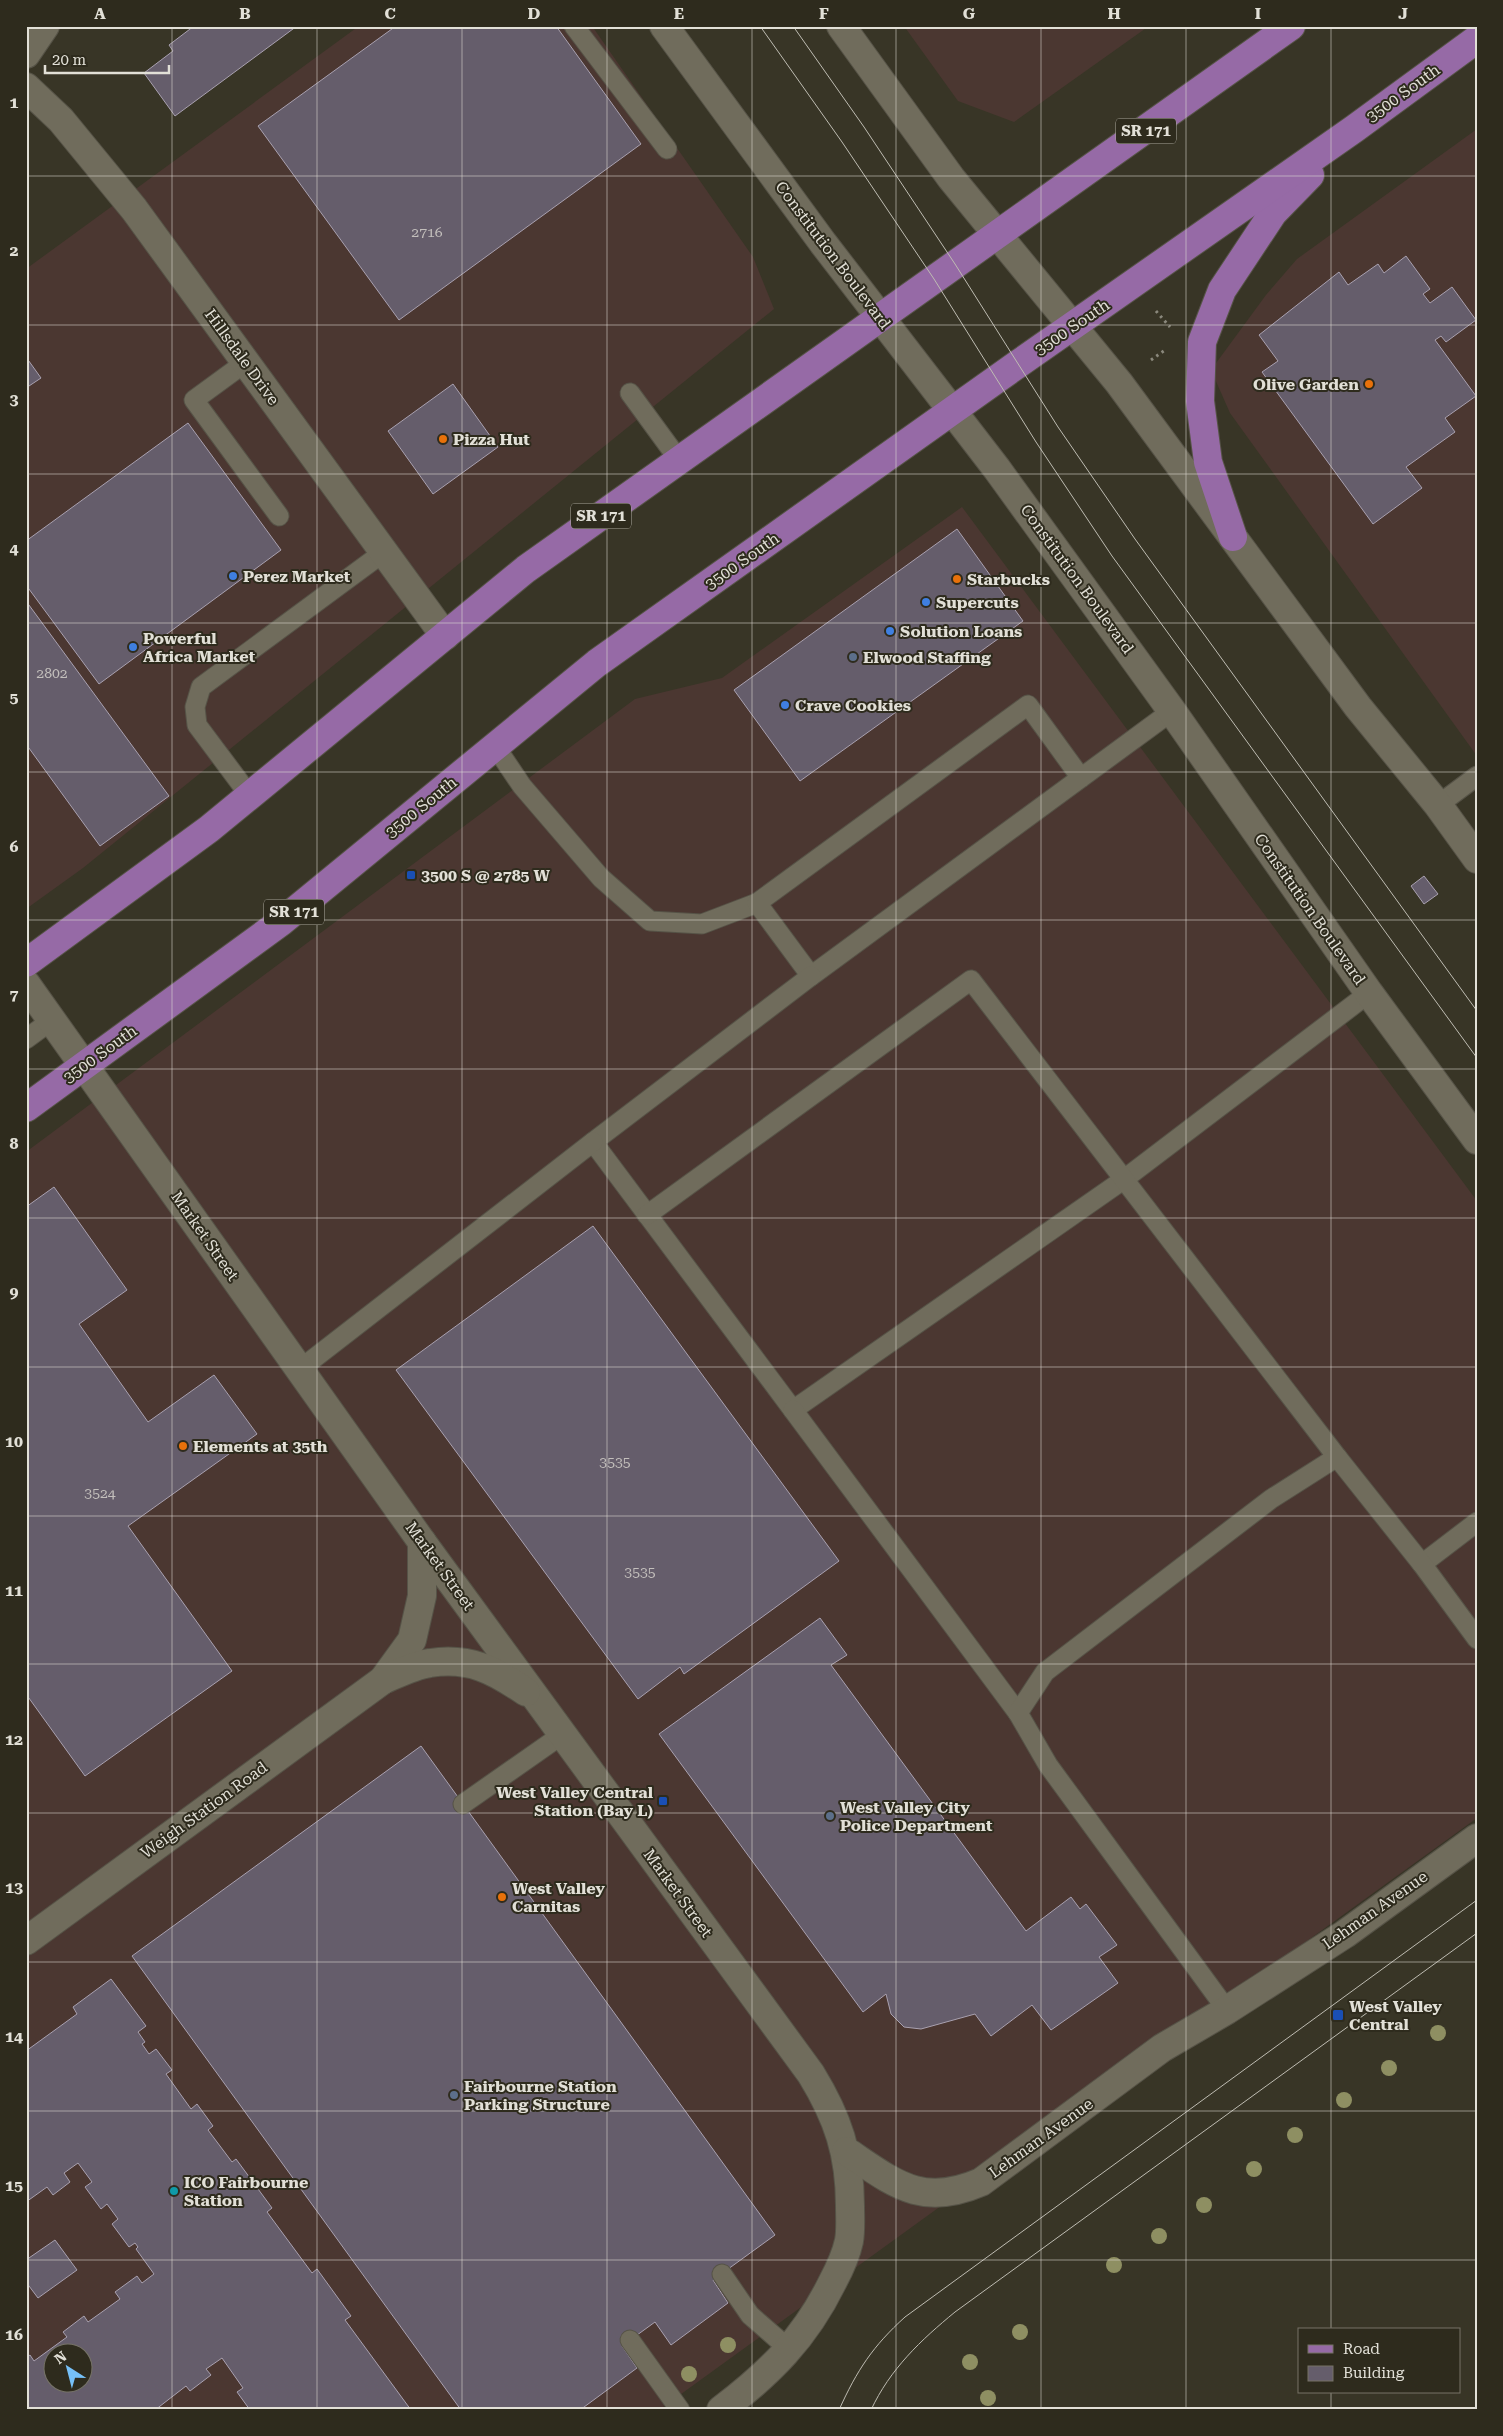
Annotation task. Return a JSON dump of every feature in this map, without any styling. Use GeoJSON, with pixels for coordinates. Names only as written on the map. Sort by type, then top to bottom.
{"type":"FeatureCollection","features":[{"type":"Feature","properties":{"kind":"main road","name":"SR 171"},"geometry":{"type":"LineString","coordinates":[[26,963],[209,829],[526,569],[1291,26]]}},
{"type":"Feature","properties":{"kind":"main road","name":"3500 South"},"geometry":{"type":"LineString","coordinates":[[26,1108],[281,922],[597,663],[1354,129],[1477,39]]}},
{"type":"Feature","properties":{"kind":"main road"},"geometry":{"type":"LineString","coordinates":[[1233,537],[1208,462],[1200,401],[1202,342],[1222,290],[1273,214],[1354,129]]}},
{"type":"Feature","properties":{"kind":"street"},"geometry":{"type":"LineString","coordinates":[[26,54],[45,26]]}},
{"type":"Feature","properties":{"kind":"street","name":"Constitution Boulevard"},"geometry":{"type":"LineString","coordinates":[[664,26],[880,318],[997,469],[1172,711],[1369,993],[1477,1140]]}},
{"type":"Feature","properties":{"kind":"street"},"geometry":{"type":"LineString","coordinates":[[841,26],[951,178],[1074,325],[1119,383],[1358,707],[1438,805],[1477,858]]}},
{"type":"Feature","properties":{"kind":"street","name":"Hillsdale Drive"},"geometry":{"type":"LineString","coordinates":[[26,87],[61,120],[98,164],[246,362],[445,636]]}},
{"type":"Feature","properties":{"kind":"street","name":"Market Street"},"geometry":{"type":"LineString","coordinates":[[26,984],[422,1542],[811,2074],[833,2112],[846,2151]]}},
{"type":"Feature","properties":{"kind":"street","name":"Weigh Station Road"},"geometry":{"type":"LineString","coordinates":[[382,1680],[412,1640],[422,1596],[422,1542]]}},
{"type":"Feature","properties":{"kind":"street","name":"Weigh Station Road"},"geometry":{"type":"LineString","coordinates":[[26,1941],[382,1680],[429,1663],[469,1662],[500,1675],[537,1700]]}},
{"type":"Feature","properties":{"kind":"street","name":"Lehman Avenue"},"geometry":{"type":"LineString","coordinates":[[846,2151],[899,2186],[916,2192],[934,2193],[964,2189],[981,2182],[1162,2048],[1226,2010],[1345,1934],[1477,1838]]}},
{"type":"Feature","properties":{"kind":"street"},"geometry":{"type":"LineString","coordinates":[[721,2410],[769,2372],[790,2350],[824,2300],[838,2272],[849,2241],[850,2181],[846,2151]]}},
{"type":"Feature","properties":{"kind":"lane"},"geometry":{"type":"LineString","coordinates":[[574,26],[667,149]]}},
{"type":"Feature","properties":{"kind":"lane"},"geometry":{"type":"LineString","coordinates":[[246,362],[194,400],[279,516]]}},
{"type":"Feature","properties":{"kind":"lane"},"geometry":{"type":"LineString","coordinates":[[630,393],[680,460]]}},
{"type":"Feature","properties":{"kind":"lane"},"geometry":{"type":"LineString","coordinates":[[250,796],[197,725],[195,707],[201,687],[384,552]]}},
{"type":"Feature","properties":{"kind":"lane"},"geometry":{"type":"LineString","coordinates":[[495,746],[522,786],[601,878],[650,921],[702,924],[757,903],[1028,705],[1081,778]]}},
{"type":"Feature","properties":{"kind":"lane"},"geometry":{"type":"LineString","coordinates":[[299,1370],[811,976],[1172,711]]}},
{"type":"Feature","properties":{"kind":"lane"},"geometry":{"type":"LineString","coordinates":[[1438,805],[1477,776]]}},
{"type":"Feature","properties":{"kind":"lane"},"geometry":{"type":"LineString","coordinates":[[757,903],[811,976]]}},
{"type":"Feature","properties":{"kind":"lane"},"geometry":{"type":"LineString","coordinates":[[647,1215],[971,980],[1336,1457],[1422,1564],[1477,1639]]}},
{"type":"Feature","properties":{"kind":"lane"},"geometry":{"type":"LineString","coordinates":[[793,1410],[1123,1180],[1369,993]]}},
{"type":"Feature","properties":{"kind":"lane"},"geometry":{"type":"LineString","coordinates":[[26,1039],[52,1020]]}},
{"type":"Feature","properties":{"kind":"lane"},"geometry":{"type":"LineString","coordinates":[[593,1142],[1018,1713],[1048,1765],[1226,2010]]}},
{"type":"Feature","properties":{"kind":"lane"},"geometry":{"type":"LineString","coordinates":[[1018,1713],[1045,1672],[1271,1499],[1336,1457]]}},
{"type":"Feature","properties":{"kind":"lane"},"geometry":{"type":"LineString","coordinates":[[1422,1564],[1477,1522]]}},
{"type":"Feature","properties":{"kind":"lane"},"geometry":{"type":"LineString","coordinates":[[463,1804],[563,1734]]}},
{"type":"Feature","properties":{"kind":"lane"},"geometry":{"type":"LineString","coordinates":[[722,2274],[750,2315],[790,2350]]}},
{"type":"Feature","properties":{"kind":"lane"},"geometry":{"type":"LineString","coordinates":[[630,2340],[680,2410]]}},
{"type":"Feature","properties":{"kind":"path"},"geometry":{"type":"LineString","coordinates":[[1155,310],[1174,331]]}},
{"type":"Feature","properties":{"kind":"shaded area"},"geometry":{"type":"Polygon","coordinates":[[[359,26],[592,26],[753,257],[774,309],[83,868],[26,909],[26,269],[359,26]]]}},
{"type":"Feature","properties":{"kind":"shaded area"},"geometry":{"type":"Polygon","coordinates":[[[904,26],[1149,26],[1014,122],[958,101],[904,26]]]}},
{"type":"Feature","properties":{"kind":"shaded area"},"geometry":{"type":"Polygon","coordinates":[[[1477,129],[1477,756],[1230,413],[1211,370],[1266,295],[1297,259],[1477,129]]]}},
{"type":"Feature","properties":{"kind":"shaded area"},"geometry":{"type":"Polygon","coordinates":[[[962,507],[1477,1201],[1477,1818],[659,2410],[26,2410],[26,1152],[635,699],[722,678],[962,507]]]}},
{"type":"Feature","properties":{"kind":"building"},"geometry":{"type":"Polygon","coordinates":[[[194,26],[297,26],[175,116],[144,73],[173,51],[169,45],[194,26]]]}},
{"type":"Feature","properties":{"kind":"building"},"geometry":{"type":"Polygon","coordinates":[[[396,26],[556,26],[641,144],[399,320],[258,126],[396,26]]]}},
{"type":"Feature","properties":{"kind":"building","name":"Olive Garden"},"geometry":{"type":"Polygon","coordinates":[[[1406,256],[1430,289],[1423,294],[1430,303],[1452,287],[1476,320],[1446,342],[1441,336],[1435,340],[1476,396],[1445,418],[1455,432],[1406,467],[1422,488],[1373,524],[1262,372],[1278,361],[1259,335],[1339,272],[1348,285],[1378,264],[1384,273],[1406,256]]]}},
{"type":"Feature","properties":{"kind":"building"},"geometry":{"type":"Polygon","coordinates":[[[26,357],[41,378],[26,388],[26,357]]]}},
{"type":"Feature","properties":{"kind":"building","name":"Pizza Hut"},"geometry":{"type":"Polygon","coordinates":[[[453,384],[498,447],[433,494],[388,431],[453,384]]]}},
{"type":"Feature","properties":{"kind":"building"},"geometry":{"type":"Polygon","coordinates":[[[188,423],[281,550],[99,684],[26,585],[26,541],[188,423]]]}},
{"type":"Feature","properties":{"kind":"building"},"geometry":{"type":"Polygon","coordinates":[[[957,529],[1023,621],[800,781],[734,690],[957,529]]]}},
{"type":"Feature","properties":{"kind":"building"},"geometry":{"type":"Polygon","coordinates":[[[26,601],[169,796],[100,846],[26,744],[26,601]]]}},
{"type":"Feature","properties":{"kind":"building"},"geometry":{"type":"Polygon","coordinates":[[[1424,876],[1438,894],[1424,904],[1411,886],[1424,876]]]}},
{"type":"Feature","properties":{"kind":"building"},"geometry":{"type":"Polygon","coordinates":[[[54,1187],[127,1290],[79,1324],[148,1422],[214,1375],[257,1434],[128,1526],[232,1671],[85,1776],[26,1694],[26,1207],[54,1187]]]}},
{"type":"Feature","properties":{"kind":"building"},"geometry":{"type":"Polygon","coordinates":[[[593,1226],[839,1561],[684,1674],[680,1667],[638,1699],[396,1370],[593,1226]]]}},
{"type":"Feature","properties":{"kind":"building","name":"West Valley City Police Department"},"geometry":{"type":"Polygon","coordinates":[[[820,1618],[847,1655],[831,1665],[1026,1931],[1071,1897],[1080,1909],[1086,1904],[1117,1945],[1099,1957],[1118,1983],[1051,2030],[1032,2005],[991,2036],[975,2014],[921,2029],[904,2027],[891,2014],[886,1994],[863,2012],[659,1734],[820,1618]]]}},
{"type":"Feature","properties":{"kind":"building","name":"Fairbourne Station Parking Structure"},"geometry":{"type":"Polygon","coordinates":[[[421,1746],[775,2235],[713,2280],[728,2303],[671,2345],[655,2322],[622,2346],[637,2368],[580,2410],[461,2410],[132,1956],[421,1746]]]}},
{"type":"Feature","properties":{"kind":"building","name":"ICO Fairbourne Station"},"geometry":{"type":"Polygon","coordinates":[[[111,1979],[146,2026],[138,2032],[145,2042],[142,2044],[149,2054],[156,2049],[172,2070],[166,2074],[191,2109],[197,2104],[213,2126],[208,2130],[232,2162],[236,2159],[272,2208],[267,2212],[312,2273],[317,2269],[351,2316],[345,2320],[411,2410],[250,2410],[237,2392],[243,2388],[222,2358],[206,2369],[211,2375],[190,2391],[186,2386],[155,2410],[26,2410],[26,2358],[30,2355],[34,2361],[42,2355],[42,2394],[92,2394],[92,2344],[57,2344],[67,2337],[63,2332],[84,2316],[88,2322],[120,2299],[115,2292],[137,2276],[142,2283],[154,2274],[136,2249],[138,2247],[135,2243],[129,2247],[112,2224],[118,2219],[107,2204],[101,2209],[85,2187],[92,2182],[78,2163],[64,2173],[70,2182],[53,2195],[47,2187],[26,2202],[26,2051],[77,2014],[73,2007],[111,1979]]]}},
{"type":"Feature","properties":{"kind":"building"},"geometry":{"type":"Polygon","coordinates":[[[55,2240],[77,2270],[38,2298],[26,2282],[26,2260],[55,2240]]]}},
{"type":"Feature","properties":{"kind":"tram line"},"geometry":{"type":"LineString","coordinates":[[760,26],[842,142],[934,279],[1036,442],[1112,556],[1477,1058]]}},
{"type":"Feature","properties":{"kind":"tram line"},"geometry":{"type":"LineString","coordinates":[[793,26],[864,127],[955,264],[1058,427],[1135,539],[1477,1011]]}},
{"type":"Feature","properties":{"kind":"tram line"},"geometry":{"type":"LineString","coordinates":[[839,2410],[852,2383],[867,2359],[905,2317],[1477,1900]]}},
{"type":"Feature","properties":{"kind":"tram line"},"geometry":{"type":"LineString","coordinates":[[871,2410],[887,2381],[907,2356],[955,2312],[1477,1933]]}},
{"type":"Feature","properties":{"kind":"place","name":"Olive Garden"},"geometry":{"type":"Point","coordinates":[1369,384]}},
{"type":"Feature","properties":{"kind":"place","name":"Pizza Hut"},"geometry":{"type":"Point","coordinates":[443,439]}},
{"type":"Feature","properties":{"kind":"place","name":"Perez Market"},"geometry":{"type":"Point","coordinates":[233,576]}},
{"type":"Feature","properties":{"kind":"place","name":"Starbucks"},"geometry":{"type":"Point","coordinates":[957,579]}},
{"type":"Feature","properties":{"kind":"place","name":"Supercuts"},"geometry":{"type":"Point","coordinates":[926,602]}},
{"type":"Feature","properties":{"kind":"place","name":"Solution Loans"},"geometry":{"type":"Point","coordinates":[890,631]}},
{"type":"Feature","properties":{"kind":"place","name":"Powerful Africa Market"},"geometry":{"type":"Point","coordinates":[133,647]}},
{"type":"Feature","properties":{"kind":"place","name":"Elwood Staffing"},"geometry":{"type":"Point","coordinates":[853,657]}},
{"type":"Feature","properties":{"kind":"place","name":"Crave Cookies"},"geometry":{"type":"Point","coordinates":[785,705]}},
{"type":"Feature","properties":{"kind":"place","name":"3500 S @ 2785 W"},"geometry":{"type":"Point","coordinates":[411,875]}},
{"type":"Feature","properties":{"kind":"place","name":"Elements at 35th"},"geometry":{"type":"Point","coordinates":[183,1446]}},
{"type":"Feature","properties":{"kind":"place","name":"West Valley Central Station (Bay L)"},"geometry":{"type":"Point","coordinates":[663,1801]}},
{"type":"Feature","properties":{"kind":"place","name":"West Valley City Police Department"},"geometry":{"type":"Point","coordinates":[830,1816]}},
{"type":"Feature","properties":{"kind":"place","name":"West Valley Carnitas"},"geometry":{"type":"Point","coordinates":[502,1897]}},
{"type":"Feature","properties":{"kind":"place","name":"West Valley Central"},"geometry":{"type":"Point","coordinates":[1338,2015]}},
{"type":"Feature","properties":{"kind":"place","name":"Fairbourne Station Parking Structure"},"geometry":{"type":"Point","coordinates":[454,2095]}},
{"type":"Feature","properties":{"kind":"place","name":"ICO Fairbourne Station"},"geometry":{"type":"Point","coordinates":[174,2191]}}]}
